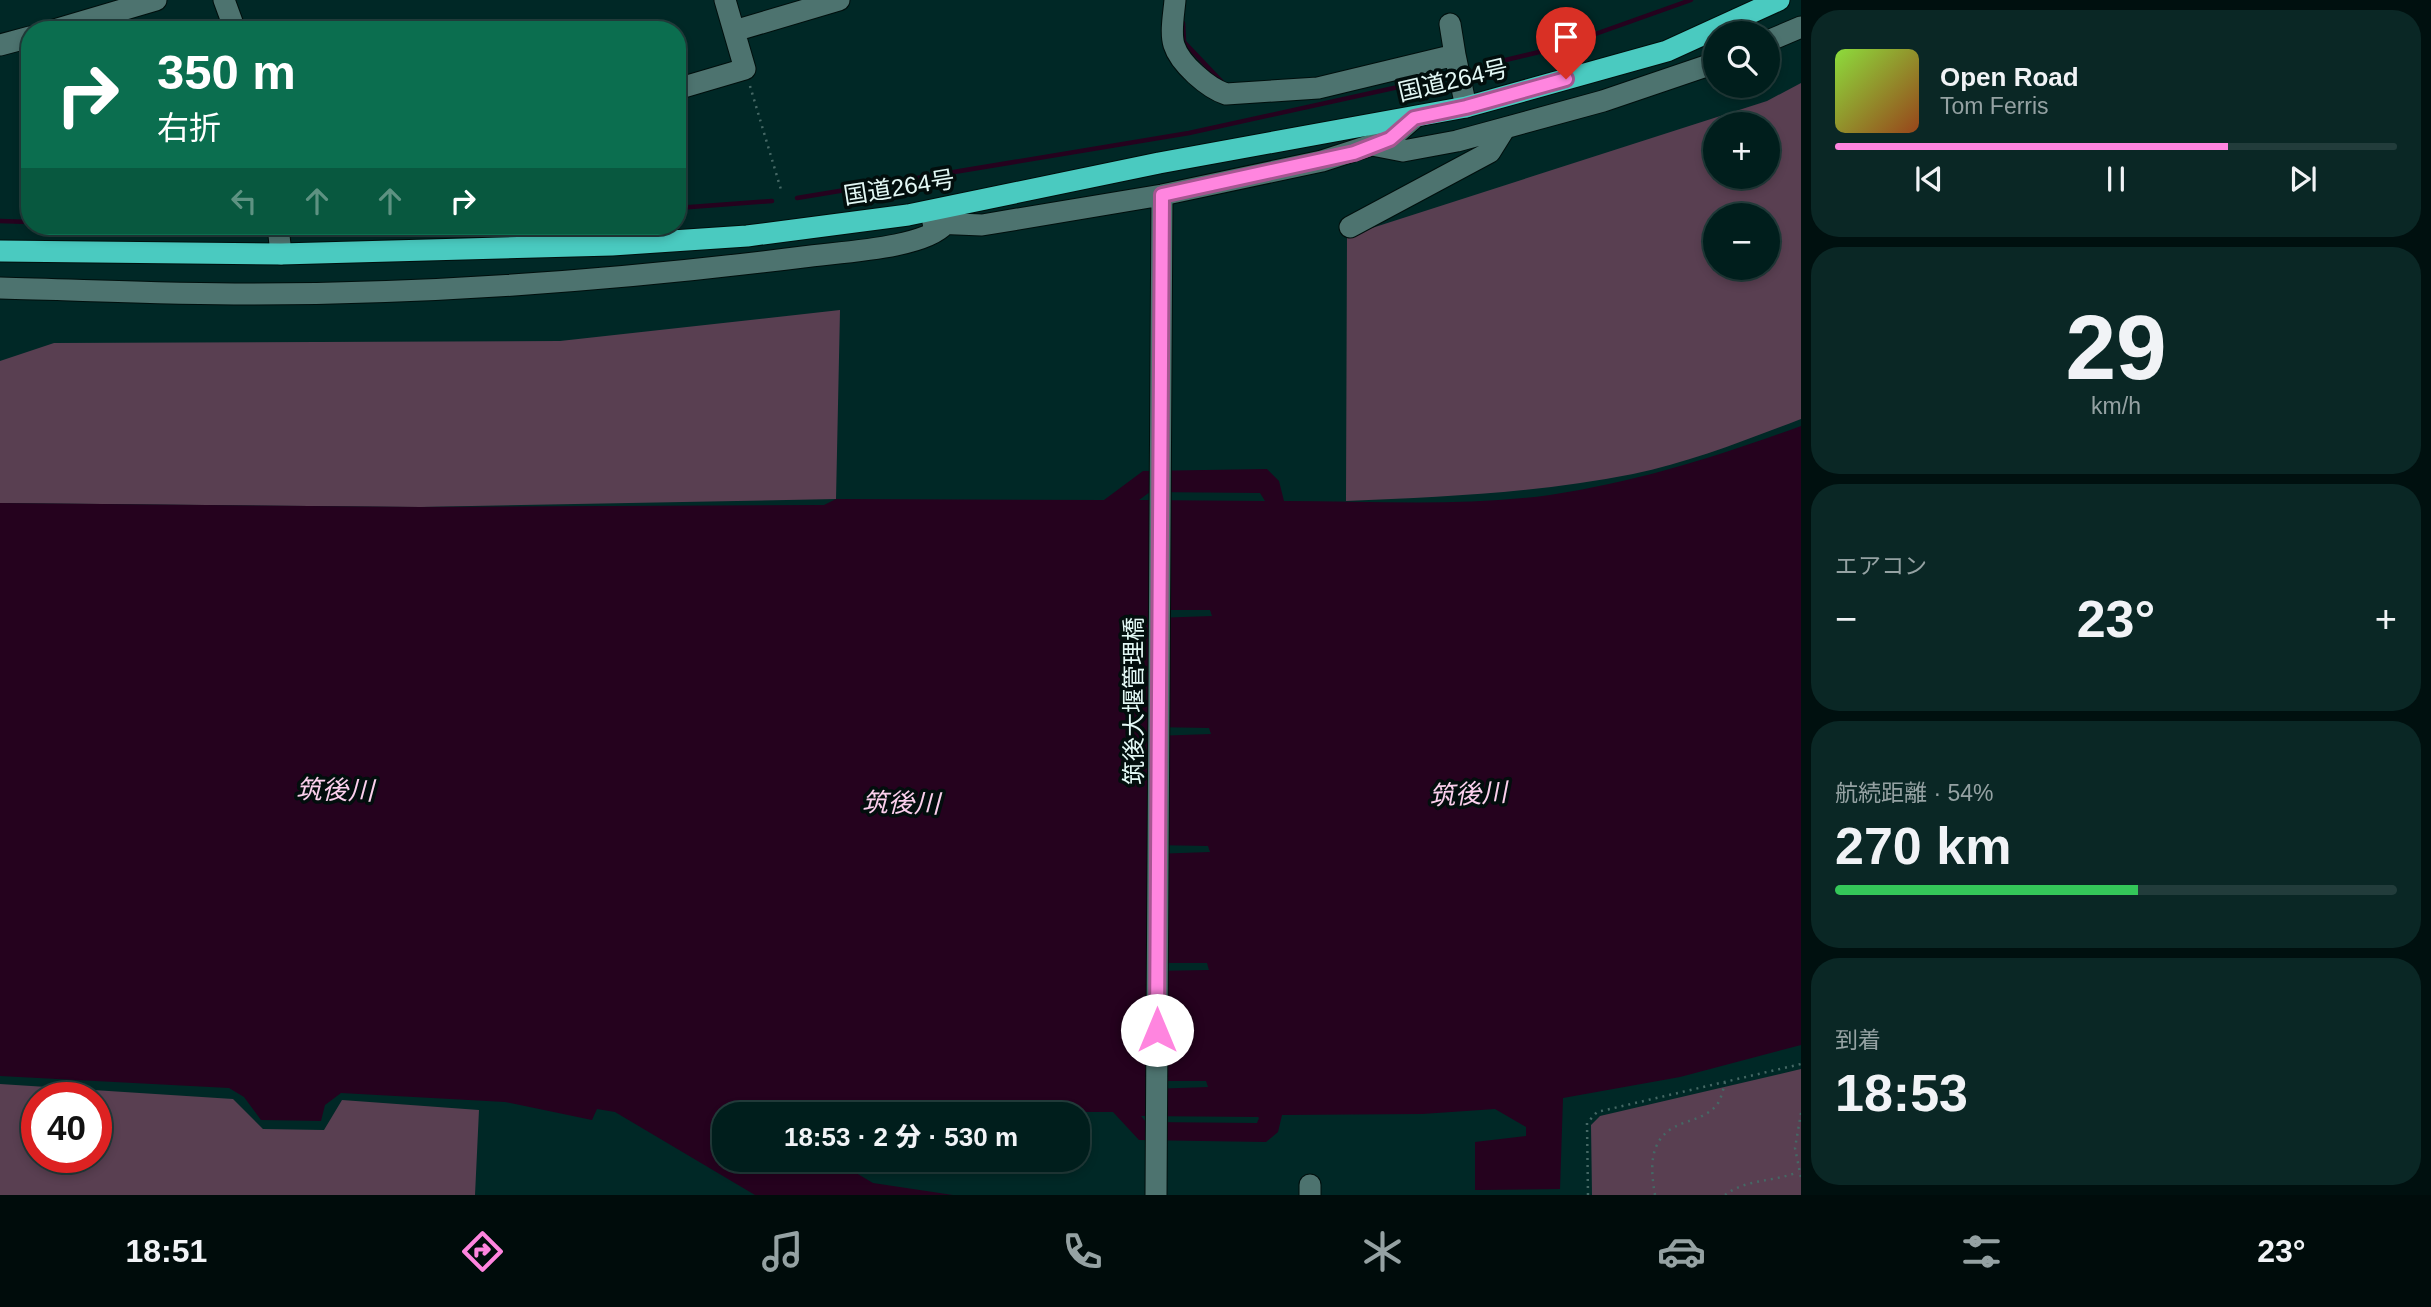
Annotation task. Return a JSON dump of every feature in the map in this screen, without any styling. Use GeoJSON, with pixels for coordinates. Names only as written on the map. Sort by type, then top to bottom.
{"type":"FeatureCollection","features":[{"type":"Feature","properties":{"kind":"highway","name":"国道264号"},"geometry":{"type":"LineString","coordinates":[[0,251],[281,254],[612,245],[747,236],[908,215],[1159,163],[1466,107],[1667,51],[1779,0]]}},
{"type":"Feature","properties":{"kind":"street"},"geometry":{"type":"LineString","coordinates":[[85,21],[156,0]]}},
{"type":"Feature","properties":{"kind":"street"},"geometry":{"type":"LineString","coordinates":[[213,0],[219,21]]}},
{"type":"Feature","properties":{"kind":"street"},"geometry":{"type":"LineString","coordinates":[[224,0],[232,21]]}},
{"type":"Feature","properties":{"kind":"street"},"geometry":{"type":"LineString","coordinates":[[686,86],[745,69],[725,0]]}},
{"type":"Feature","properties":{"kind":"street"},"geometry":{"type":"LineString","coordinates":[[734,31],[839,0]]}},
{"type":"Feature","properties":{"kind":"street"},"geometry":{"type":"LineString","coordinates":[[1175,0],[1173,43],[1179,55],[1212,89],[1226,94],[1318,88],[1455,55]]}},
{"type":"Feature","properties":{"kind":"street"},"geometry":{"type":"LineString","coordinates":[[1450,24],[1466,107]]}},
{"type":"Feature","properties":{"kind":"street"},"geometry":{"type":"LineString","coordinates":[[1780,36],[1801,27]]}},
{"type":"Feature","properties":{"kind":"street"},"geometry":{"type":"LineString","coordinates":[[0,46],[21,40]]}},
{"type":"Feature","properties":{"kind":"street"},"geometry":{"type":"LineString","coordinates":[[1372,145],[1403,151],[1505,128],[1603,101],[1703,67]]}},
{"type":"Feature","properties":{"kind":"street"},"geometry":{"type":"LineString","coordinates":[[908,215],[926,222],[982,225],[1163,201],[1322,162],[1390,139],[1414,118]]}},
{"type":"Feature","properties":{"kind":"street"},"geometry":{"type":"LineString","coordinates":[[1350,227],[1490,152],[1505,128]]}},
{"type":"Feature","properties":{"kind":"street","name":"筑後大堰管理橋"},"geometry":{"type":"LineString","coordinates":[[1156,1195],[1163,201]]}},
{"type":"Feature","properties":{"kind":"street"},"geometry":{"type":"LineString","coordinates":[[0,288],[250,294],[464,288],[717,268],[873,247],[926,237],[938,232],[945,224]]}},
{"type":"Feature","properties":{"kind":"street"},"geometry":{"type":"LineString","coordinates":[[279,235],[281,254]]}},
{"type":"Feature","properties":{"kind":"path"},"geometry":{"type":"LineString","coordinates":[[745,69],[782,193]]}},
{"type":"Feature","properties":{"kind":"path"},"geometry":{"type":"LineString","coordinates":[[1588,1195],[1587,1123],[1597,1112],[1801,1064]]}},
{"type":"Feature","properties":{"kind":"path"},"geometry":{"type":"LineString","coordinates":[[1655,1195],[1651,1171],[1655,1149],[1670,1130],[1704,1116],[1718,1105],[1726,1082]]}},
{"type":"Feature","properties":{"kind":"path"},"geometry":{"type":"LineString","coordinates":[[1801,1113],[1795,1148],[1801,1178]]}},
{"type":"Feature","properties":{"kind":"path"},"geometry":{"type":"LineString","coordinates":[[1725,1195],[1736,1186],[1781,1179],[1798,1172]]}},
{"type":"Feature","properties":{"kind":"shaded area"},"geometry":{"type":"Polygon","coordinates":[[[1801,83],[1801,419],[1718,450],[1633,474],[1562,486],[1490,493],[1346,501],[1347,236],[1703,122],[1703,189],[1780,189],[1780,112],[1733,112],[1780,98],[1780,94],[1801,83]]]}},
{"type":"Feature","properties":{"kind":"shaded area"},"geometry":{"type":"Polygon","coordinates":[[[840,310],[836,499],[420,507],[0,503],[0,361],[54,343],[560,341],[840,310]]]}},
{"type":"Feature","properties":{"kind":"shaded area"},"geometry":{"type":"Polygon","coordinates":[[[1801,1069],[1801,1195],[1592,1195],[1591,1125],[1600,1116],[1801,1069]]]}},
{"type":"Feature","properties":{"kind":"shaded area"},"geometry":{"type":"Polygon","coordinates":[[[0,1084],[21,1085],[21,1173],[112,1173],[112,1091],[233,1099],[263,1129],[324,1130],[342,1100],[479,1110],[475,1195],[0,1195],[0,1084]]]}},
{"type":"Feature","properties":{"kind":"water","name":"筑後川"},"geometry":{"type":"Polygon","coordinates":[[[1801,426],[1801,1045],[1680,1077],[1563,1098],[1560,1189],[1475,1190],[1475,1142],[1526,1136],[1526,1127],[1495,1109],[1422,1114],[1282,1115],[1278,1132],[1266,1142],[1139,1140],[1113,1112],[1090,1112],[1090,1102],[712,1102],[712,1170],[615,1112],[597,1109],[592,1120],[505,1102],[341,1093],[325,1105],[321,1121],[261,1120],[244,1097],[229,1088],[0,1076],[0,503],[420,507],[824,505],[836,499],[1104,500],[1143,471],[1267,469],[1279,481],[1284,501],[1484,501],[1582,490],[1708,458],[1801,426]],[[1150,492],[1139,500],[1265,501],[1260,493],[1150,492]],[[1155,610],[1155,618],[1212,616],[1210,610],[1155,610]],[[1154,727],[1154,736],[1211,734],[1209,728],[1154,727]],[[1153,845],[1153,854],[1210,852],[1208,846],[1153,845]],[[1152,963],[1152,971],[1209,970],[1207,963],[1152,963]],[[1151,1081],[1151,1089],[1208,1087],[1206,1081],[1151,1081]],[[1141,1116],[1146,1122],[1257,1123],[1259,1118],[1141,1116]]]}},
{"type":"Feature","properties":{"kind":"water"},"geometry":{"type":"Polygon","coordinates":[[[716,1172],[854,1172],[873,1183],[953,1195],[755,1195],[716,1172]]]}},
{"type":"Feature","properties":{"kind":"waterway"},"geometry":{"type":"LineString","coordinates":[[1489,64],[1556,48],[1691,0]]}},
{"type":"Feature","properties":{"kind":"waterway"},"geometry":{"type":"LineString","coordinates":[[1183,23],[1184,42],[1223,83]]}},
{"type":"Feature","properties":{"kind":"waterway"},"geometry":{"type":"LineString","coordinates":[[797,198],[1189,133],[1412,84]]}},
{"type":"Feature","properties":{"kind":"waterway"},"geometry":{"type":"LineString","coordinates":[[686,207],[772,201]]}},
{"type":"Feature","properties":{"kind":"waterway"},"geometry":{"type":"LineString","coordinates":[[0,221],[21,222]]}},
{"type":"Feature","properties":{"kind":"route"},"geometry":{"type":"LineString","coordinates":[[1157,1030],[1162,195],[1354,153],[1390,139],[1414,118],[1466,107],[1566,79]]}}]}
